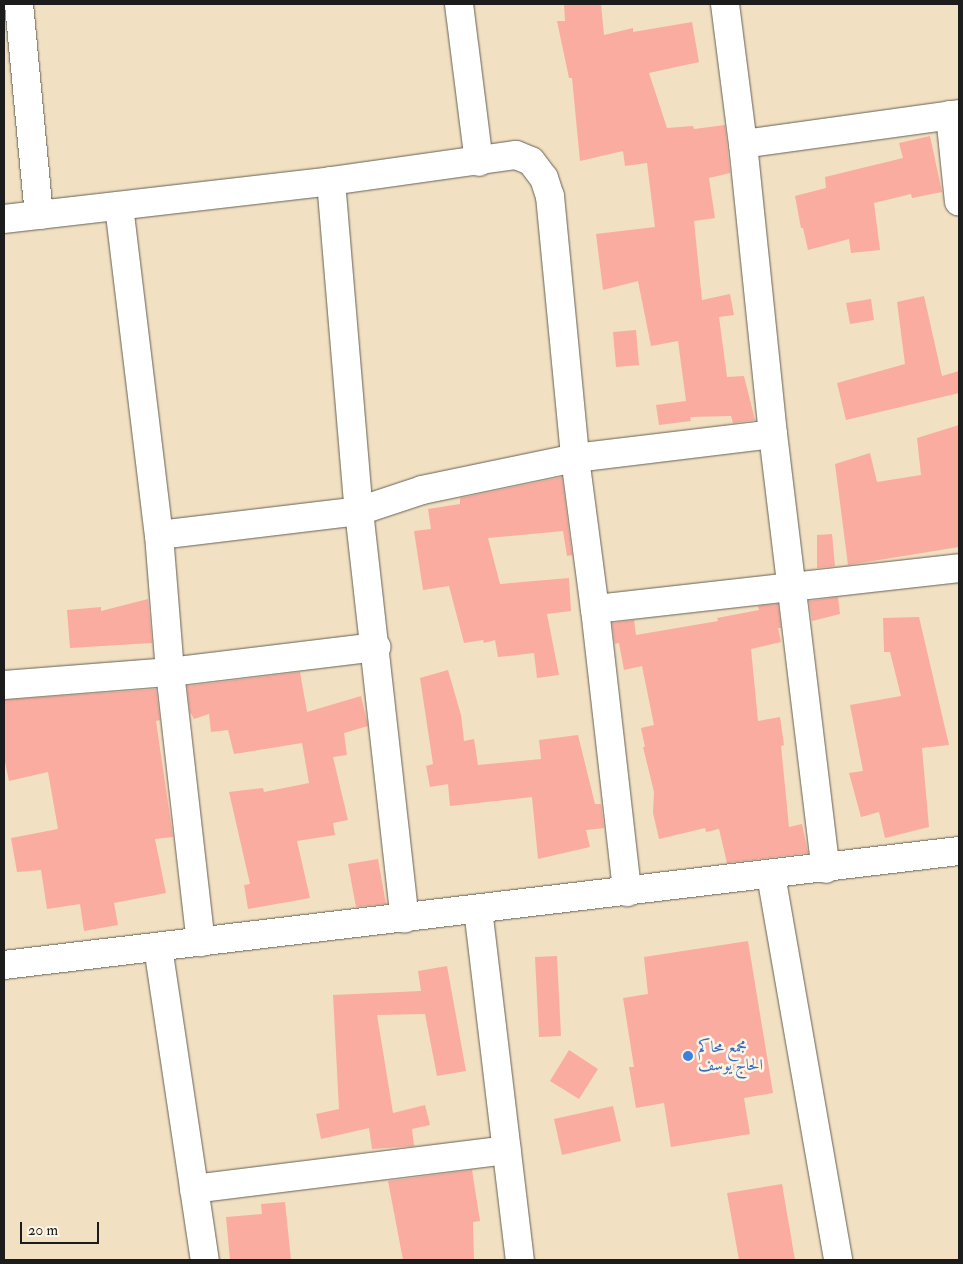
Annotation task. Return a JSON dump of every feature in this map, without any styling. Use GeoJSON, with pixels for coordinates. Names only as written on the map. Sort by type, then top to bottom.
{"type":"FeatureCollection","features":[{"type":"Feature","properties":{"kind":"street"},"geometry":{"type":"LineString","coordinates":[[19,4],[38,216]]}},
{"type":"Feature","properties":{"kind":"street"},"geometry":{"type":"LineString","coordinates":[[459,4],[479,162]]}},
{"type":"Feature","properties":{"kind":"street"},"geometry":{"type":"LineString","coordinates":[[725,4],[743,144],[773,434],[826,869]]}},
{"type":"Feature","properties":{"kind":"street"},"geometry":{"type":"LineString","coordinates":[[743,144],[954,115],[959,202]]}},
{"type":"Feature","properties":{"kind":"street"},"geometry":{"type":"LineString","coordinates":[[4,220],[331,181],[479,162],[516,155],[531,161],[544,178],[550,196],[575,458],[595,608],[627,892]]}},
{"type":"Feature","properties":{"kind":"street"},"geometry":{"type":"LineString","coordinates":[[331,181],[359,511],[376,647],[405,918]]}},
{"type":"Feature","properties":{"kind":"street"},"geometry":{"type":"LineString","coordinates":[[119,206],[159,536],[170,672],[201,942]]}},
{"type":"Feature","properties":{"kind":"street"},"geometry":{"type":"LineString","coordinates":[[159,536],[359,511],[422,490],[575,458],[773,434]]}},
{"type":"Feature","properties":{"kind":"street"},"geometry":{"type":"LineString","coordinates":[[595,608],[793,588],[959,568]]}},
{"type":"Feature","properties":{"kind":"street"},"geometry":{"type":"LineString","coordinates":[[4,685],[170,672],[376,647]]}},
{"type":"Feature","properties":{"kind":"street"},"geometry":{"type":"LineString","coordinates":[[4,965],[959,852]]}},
{"type":"Feature","properties":{"kind":"street"},"geometry":{"type":"LineString","coordinates":[[771,875],[838,1260]]}},
{"type":"Feature","properties":{"kind":"street"},"geometry":{"type":"LineString","coordinates":[[478,909],[520,1260]]}},
{"type":"Feature","properties":{"kind":"street"},"geometry":{"type":"LineString","coordinates":[[158,947],[205,1260]]}},
{"type":"Feature","properties":{"kind":"street"},"geometry":{"type":"LineString","coordinates":[[194,1189],[506,1150]]}},
{"type":"Feature","properties":{"kind":"building"},"geometry":{"type":"Polygon","coordinates":[[[564,4],[601,4],[604,35],[633,28],[633,32],[692,22],[699,62],[649,73],[667,128],[693,126],[694,129],[725,125],[730,173],[709,178],[715,218],[694,221],[702,300],[730,294],[734,315],[719,317],[727,377],[744,376],[755,420],[733,423],[731,416],[690,417],[691,421],[659,425],[656,405],[686,401],[678,341],[651,346],[638,281],[603,290],[596,234],[655,227],[647,163],[625,166],[623,151],[580,161],[572,78],[569,78],[557,21],[565,21],[564,4]]]}},
{"type":"Feature","properties":{"kind":"building"},"geometry":{"type":"Polygon","coordinates":[[[930,136],[942,192],[912,198],[911,194],[874,203],[880,250],[851,253],[849,239],[808,250],[803,228],[801,228],[795,196],[826,188],[825,177],[903,158],[899,143],[930,136]]]}},
{"type":"Feature","properties":{"kind":"building"},"geometry":{"type":"Polygon","coordinates":[[[924,296],[942,376],[959,371],[959,393],[846,420],[837,383],[905,364],[897,302],[924,296]]]}},
{"type":"Feature","properties":{"kind":"building"},"geometry":{"type":"Polygon","coordinates":[[[871,299],[874,320],[850,324],[846,303],[871,299]]]}},
{"type":"Feature","properties":{"kind":"building"},"geometry":{"type":"Polygon","coordinates":[[[636,330],[639,365],[616,367],[613,332],[636,330]]]}},
{"type":"Feature","properties":{"kind":"building"},"geometry":{"type":"Polygon","coordinates":[[[959,425],[959,547],[848,565],[835,464],[870,453],[877,482],[921,475],[917,438],[959,425]]]}},
{"type":"Feature","properties":{"kind":"building"},"geometry":{"type":"Polygon","coordinates":[[[562,477],[572,555],[567,556],[563,531],[488,538],[500,584],[569,578],[571,611],[547,614],[559,675],[537,678],[534,653],[498,657],[495,640],[484,643],[483,640],[464,643],[449,586],[423,590],[414,531],[431,529],[428,509],[460,504],[460,498],[562,477]]]}},
{"type":"Feature","properties":{"kind":"building"},"geometry":{"type":"Polygon","coordinates":[[[832,534],[835,566],[817,568],[817,535],[832,534]]]}},
{"type":"Feature","properties":{"kind":"building"},"geometry":{"type":"Polygon","coordinates":[[[838,597],[840,614],[812,621],[809,601],[838,597]]]}},
{"type":"Feature","properties":{"kind":"building"},"geometry":{"type":"Polygon","coordinates":[[[148,599],[152,643],[70,648],[67,610],[101,607],[101,611],[148,599]]]}},
{"type":"Feature","properties":{"kind":"building"},"geometry":{"type":"Polygon","coordinates":[[[778,604],[781,628],[778,628],[781,642],[751,649],[758,721],[780,717],[784,745],[781,746],[789,827],[802,824],[808,853],[727,863],[719,829],[706,832],[705,828],[659,839],[653,813],[654,792],[643,747],[645,747],[641,728],[654,725],[642,666],[624,670],[619,643],[615,644],[612,623],[634,620],[636,635],[718,621],[717,618],[759,610],[758,606],[778,604]]]}},
{"type":"Feature","properties":{"kind":"building"},"geometry":{"type":"Polygon","coordinates":[[[919,617],[949,745],[922,748],[929,827],[885,838],[879,812],[861,817],[849,773],[863,771],[850,705],[901,696],[890,652],[884,652],[883,618],[919,617]]]}},
{"type":"Feature","properties":{"kind":"building"},"geometry":{"type":"Polygon","coordinates":[[[448,670],[461,715],[464,741],[474,739],[478,765],[541,759],[539,740],[578,735],[595,804],[601,804],[604,828],[586,830],[590,847],[538,859],[532,797],[450,806],[448,784],[430,787],[426,766],[433,764],[420,678],[448,670]]]}},
{"type":"Feature","properties":{"kind":"building"},"geometry":{"type":"Polygon","coordinates":[[[300,672],[307,712],[361,696],[368,726],[344,733],[347,755],[333,757],[348,820],[333,823],[335,835],[297,841],[310,898],[248,909],[244,885],[250,884],[229,792],[263,788],[264,792],[309,783],[302,743],[234,754],[228,730],[211,732],[209,714],[194,719],[190,712],[187,686],[300,672]]]}},
{"type":"Feature","properties":{"kind":"building"},"geometry":{"type":"Polygon","coordinates":[[[156,689],[160,720],[156,721],[173,837],[155,839],[166,893],[114,903],[118,925],[84,931],[80,904],[47,909],[41,870],[17,872],[11,838],[58,829],[48,772],[9,781],[4,757],[4,700],[156,689]]]}},
{"type":"Feature","properties":{"kind":"building"},"geometry":{"type":"Polygon","coordinates":[[[378,859],[386,904],[356,907],[348,864],[378,859]]]}},
{"type":"Feature","properties":{"kind":"building"},"geometry":{"type":"Polygon","coordinates":[[[748,941],[773,1093],[744,1098],[750,1134],[671,1147],[664,1103],[636,1108],[629,1067],[634,1067],[623,998],[648,994],[644,957],[748,941]]]}},
{"type":"Feature","properties":{"kind":"building"},"geometry":{"type":"Polygon","coordinates":[[[557,956],[561,1036],[539,1037],[535,957],[557,956]]]}},
{"type":"Feature","properties":{"kind":"building"},"geometry":{"type":"Polygon","coordinates":[[[447,966],[466,1071],[437,1076],[425,1014],[377,1015],[393,1113],[425,1105],[430,1125],[412,1129],[414,1146],[372,1149],[369,1128],[321,1139],[316,1114],[339,1109],[333,995],[421,991],[418,971],[447,966]]]}},
{"type":"Feature","properties":{"kind":"building"},"geometry":{"type":"Polygon","coordinates":[[[569,1050],[598,1069],[579,1099],[550,1081],[569,1050]]]}},
{"type":"Feature","properties":{"kind":"building"},"geometry":{"type":"Polygon","coordinates":[[[613,1106],[621,1141],[562,1155],[554,1119],[613,1106]]]}},
{"type":"Feature","properties":{"kind":"building"},"geometry":{"type":"Polygon","coordinates":[[[472,1170],[480,1221],[473,1222],[474,1259],[403,1260],[388,1181],[472,1170]]]}},
{"type":"Feature","properties":{"kind":"building"},"geometry":{"type":"Polygon","coordinates":[[[782,1184],[795,1260],[739,1260],[727,1193],[782,1184]]]}},
{"type":"Feature","properties":{"kind":"building"},"geometry":{"type":"Polygon","coordinates":[[[285,1202],[291,1260],[230,1260],[226,1217],[262,1214],[261,1204],[285,1202]]]}},
{"type":"Feature","properties":{"kind":"place","name":"مجمع محاكم الحاج يوسف"},"geometry":{"type":"Point","coordinates":[688,1056]}}]}
